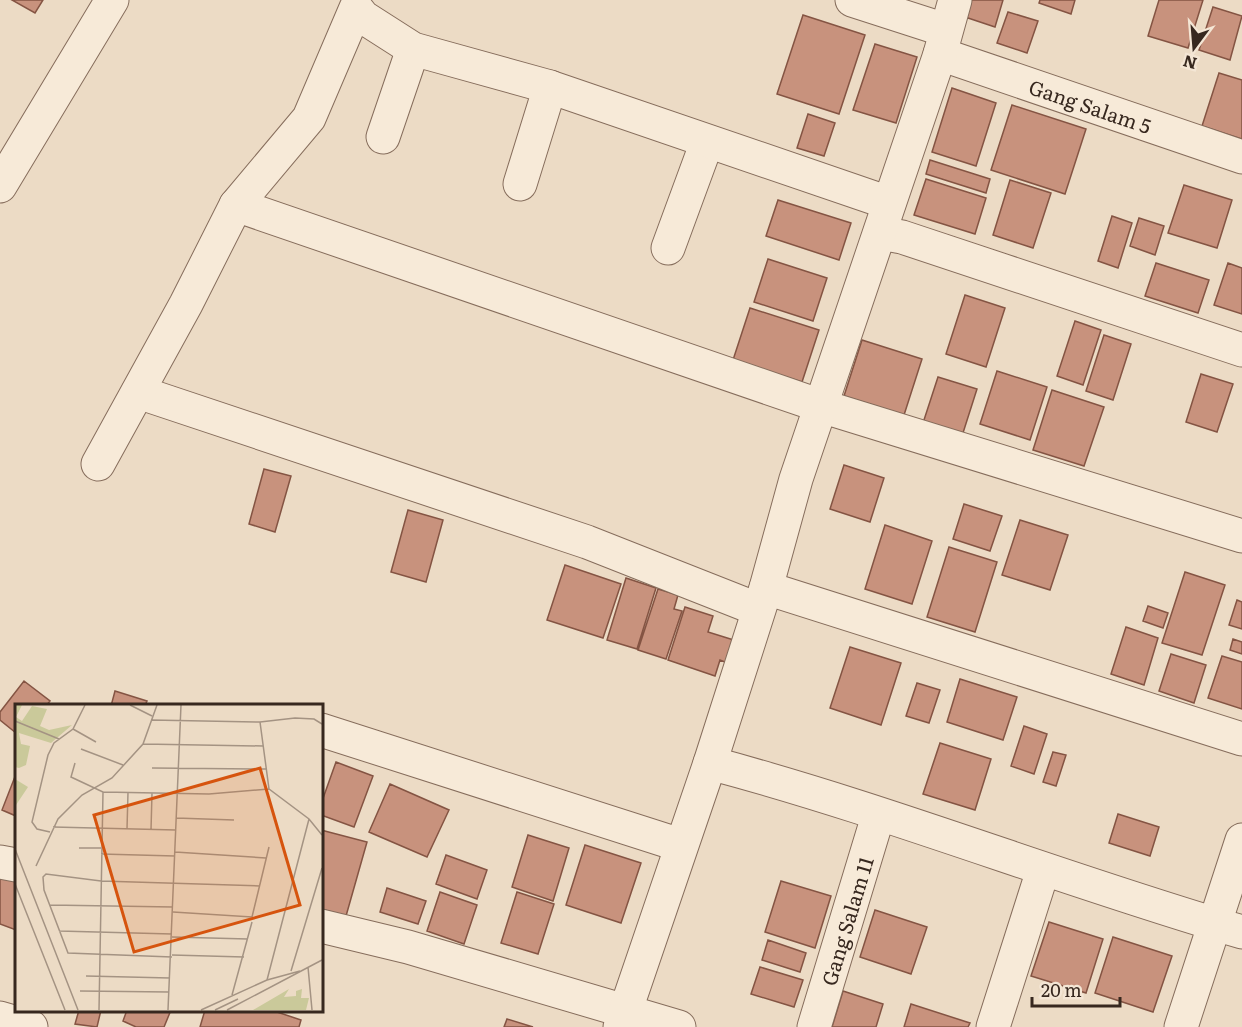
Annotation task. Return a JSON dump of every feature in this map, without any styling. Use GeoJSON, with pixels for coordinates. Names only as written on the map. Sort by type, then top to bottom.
{"type":"FeatureCollection","features":[{"type":"Feature","properties":{"kind":"street"},"geometry":{"type":"LineString","coordinates":[[0,186],[112,0]]}},
{"type":"Feature","properties":{"kind":"street","name":"Gang Salam 5"},"geometry":{"type":"LineString","coordinates":[[852,0],[947,28],[1242,157]]}},
{"type":"Feature","properties":{"kind":"street"},"geometry":{"type":"LineString","coordinates":[[98,464],[186,304],[236,205],[309,118],[356,8],[363,17],[413,49],[550,87],[707,142],[884,218],[902,237],[1242,350]]}},
{"type":"Feature","properties":{"kind":"street"},"geometry":{"type":"LineString","coordinates":[[623,1018],[680,845],[710,763],[762,599],[796,479],[947,28]]}},
{"type":"Feature","properties":{"kind":"street"},"geometry":{"type":"LineString","coordinates":[[383,137],[413,49]]}},
{"type":"Feature","properties":{"kind":"street"},"geometry":{"type":"LineString","coordinates":[[520,184],[550,87]]}},
{"type":"Feature","properties":{"kind":"street"},"geometry":{"type":"LineString","coordinates":[[668,248],[707,142]]}},
{"type":"Feature","properties":{"kind":"street"},"geometry":{"type":"LineString","coordinates":[[236,205],[821,406],[1242,536]]}},
{"type":"Feature","properties":{"kind":"street"},"geometry":{"type":"LineString","coordinates":[[138,392],[762,599],[1242,739]]}},
{"type":"Feature","properties":{"kind":"street"},"geometry":{"type":"LineString","coordinates":[[322,730],[680,845]]}},
{"type":"Feature","properties":{"kind":"street"},"geometry":{"type":"LineString","coordinates":[[710,763],[988,849],[1044,870],[1228,928]]}},
{"type":"Feature","properties":{"kind":"street","name":"Gang Salam 11"},"geometry":{"type":"LineString","coordinates":[[814,1027],[878,816]]}},
{"type":"Feature","properties":{"kind":"street"},"geometry":{"type":"LineString","coordinates":[[1181,1027],[1228,928],[1242,840]]}},
{"type":"Feature","properties":{"kind":"street"},"geometry":{"type":"LineString","coordinates":[[0,862],[15,865]]}},
{"type":"Feature","properties":{"kind":"street"},"geometry":{"type":"LineString","coordinates":[[993,1027],[1044,870]]}},
{"type":"Feature","properties":{"kind":"street"},"geometry":{"type":"LineString","coordinates":[[322,926],[408,947],[623,1018],[679,1027]]}},
{"type":"Feature","properties":{"kind":"street"},"geometry":{"type":"LineString","coordinates":[[0,1018],[31,1027]]}},
{"type":"Feature","properties":{"kind":"building"},"geometry":{"type":"Polygon","coordinates":[[[12,0],[43,0],[35,13],[12,0]]]}},
{"type":"Feature","properties":{"kind":"building"},"geometry":{"type":"Polygon","coordinates":[[[971,0],[1003,0],[995,27],[965,17],[971,0]]]}},
{"type":"Feature","properties":{"kind":"building"},"geometry":{"type":"Polygon","coordinates":[[[1040,0],[1075,0],[1071,14],[1039,3],[1040,0]]]}},
{"type":"Feature","properties":{"kind":"building"},"geometry":{"type":"Polygon","coordinates":[[[1159,0],[1203,0],[1188,48],[1148,36],[1159,0]]]}},
{"type":"Feature","properties":{"kind":"building"},"geometry":{"type":"Polygon","coordinates":[[[1213,7],[1242,16],[1230,60],[1199,50],[1213,7]]]}},
{"type":"Feature","properties":{"kind":"building"},"geometry":{"type":"Polygon","coordinates":[[[1008,12],[1038,21],[1027,53],[997,43],[1008,12]]]}},
{"type":"Feature","properties":{"kind":"building"},"geometry":{"type":"Polygon","coordinates":[[[803,15],[865,35],[839,114],[777,94],[803,15]]]}},
{"type":"Feature","properties":{"kind":"building"},"geometry":{"type":"Polygon","coordinates":[[[875,44],[917,57],[896,123],[853,110],[875,44]]]}},
{"type":"Feature","properties":{"kind":"building"},"geometry":{"type":"Polygon","coordinates":[[[1219,73],[1242,80],[1242,139],[1202,126],[1219,73]]]}},
{"type":"Feature","properties":{"kind":"building"},"geometry":{"type":"Polygon","coordinates":[[[952,88],[996,103],[976,166],[932,152],[952,88]]]}},
{"type":"Feature","properties":{"kind":"building"},"geometry":{"type":"Polygon","coordinates":[[[1012,105],[1086,129],[1065,194],[991,170],[1012,105]]]}},
{"type":"Feature","properties":{"kind":"building"},"geometry":{"type":"Polygon","coordinates":[[[808,114],[835,123],[824,156],[797,148],[808,114]]]}},
{"type":"Feature","properties":{"kind":"building"},"geometry":{"type":"Polygon","coordinates":[[[930,160],[990,179],[986,193],[926,174],[930,160]]]}},
{"type":"Feature","properties":{"kind":"building"},"geometry":{"type":"Polygon","coordinates":[[[926,179],[986,198],[975,234],[914,215],[926,179]]]}},
{"type":"Feature","properties":{"kind":"building"},"geometry":{"type":"Polygon","coordinates":[[[1010,180],[1051,193],[1033,248],[993,235],[1010,180]]]}},
{"type":"Feature","properties":{"kind":"building"},"geometry":{"type":"Polygon","coordinates":[[[1184,185],[1232,200],[1217,248],[1168,233],[1184,185]]]}},
{"type":"Feature","properties":{"kind":"building"},"geometry":{"type":"Polygon","coordinates":[[[778,200],[851,223],[839,260],[766,236],[778,200]]]}},
{"type":"Feature","properties":{"kind":"building"},"geometry":{"type":"Polygon","coordinates":[[[1112,216],[1132,223],[1118,268],[1098,261],[1112,216]]]}},
{"type":"Feature","properties":{"kind":"building"},"geometry":{"type":"Polygon","coordinates":[[[1139,218],[1164,226],[1155,255],[1130,246],[1139,218]]]}},
{"type":"Feature","properties":{"kind":"building"},"geometry":{"type":"Polygon","coordinates":[[[768,259],[827,278],[813,321],[754,302],[768,259]]]}},
{"type":"Feature","properties":{"kind":"building"},"geometry":{"type":"Polygon","coordinates":[[[1156,263],[1209,280],[1198,313],[1145,296],[1156,263]]]}},
{"type":"Feature","properties":{"kind":"building"},"geometry":{"type":"Polygon","coordinates":[[[1228,263],[1242,268],[1242,314],[1214,305],[1228,263]]]}},
{"type":"Feature","properties":{"kind":"building"},"geometry":{"type":"Polygon","coordinates":[[[965,295],[1005,308],[986,367],[946,354],[965,295]]]}},
{"type":"Feature","properties":{"kind":"building"},"geometry":{"type":"Polygon","coordinates":[[[750,308],[819,330],[802,382],[733,360],[750,308]]]}},
{"type":"Feature","properties":{"kind":"building"},"geometry":{"type":"Polygon","coordinates":[[[1075,321],[1101,330],[1083,385],[1057,376],[1075,321]]]}},
{"type":"Feature","properties":{"kind":"building"},"geometry":{"type":"Polygon","coordinates":[[[1104,335],[1131,344],[1113,400],[1086,391],[1104,335]]]}},
{"type":"Feature","properties":{"kind":"building"},"geometry":{"type":"Polygon","coordinates":[[[862,340],[922,359],[904,415],[844,396],[862,340]]]}},
{"type":"Feature","properties":{"kind":"building"},"geometry":{"type":"Polygon","coordinates":[[[997,371],[1047,387],[1030,440],[980,424],[997,371]]]}},
{"type":"Feature","properties":{"kind":"building"},"geometry":{"type":"Polygon","coordinates":[[[1201,374],[1233,384],[1217,432],[1186,422],[1201,374]]]}},
{"type":"Feature","properties":{"kind":"building"},"geometry":{"type":"Polygon","coordinates":[[[938,377],[977,389],[962,436],[923,423],[938,377]]]}},
{"type":"Feature","properties":{"kind":"building"},"geometry":{"type":"Polygon","coordinates":[[[1052,390],[1104,407],[1084,466],[1033,450],[1052,390]]]}},
{"type":"Feature","properties":{"kind":"building"},"geometry":{"type":"Polygon","coordinates":[[[844,465],[884,478],[870,522],[830,509],[844,465]]]}},
{"type":"Feature","properties":{"kind":"building"},"geometry":{"type":"Polygon","coordinates":[[[264,469],[291,476],[275,532],[249,524],[264,469]]]}},
{"type":"Feature","properties":{"kind":"building"},"geometry":{"type":"Polygon","coordinates":[[[964,504],[1002,516],[990,551],[953,539],[964,504]]]}},
{"type":"Feature","properties":{"kind":"building"},"geometry":{"type":"Polygon","coordinates":[[[408,510],[443,520],[426,582],[391,572],[408,510]]]}},
{"type":"Feature","properties":{"kind":"building"},"geometry":{"type":"Polygon","coordinates":[[[1020,520],[1068,535],[1050,590],[1002,575],[1020,520]]]}},
{"type":"Feature","properties":{"kind":"building"},"geometry":{"type":"Polygon","coordinates":[[[885,525],[932,541],[912,604],[865,589],[885,525]]]}},
{"type":"Feature","properties":{"kind":"building"},"geometry":{"type":"Polygon","coordinates":[[[949,547],[997,562],[975,632],[927,617],[949,547]]]}},
{"type":"Feature","properties":{"kind":"building"},"geometry":{"type":"Polygon","coordinates":[[[565,565],[621,584],[603,638],[547,620],[565,565]]]}},
{"type":"Feature","properties":{"kind":"building"},"geometry":{"type":"Polygon","coordinates":[[[1185,572],[1225,585],[1202,655],[1162,643],[1185,572]]]}},
{"type":"Feature","properties":{"kind":"building"},"geometry":{"type":"Polygon","coordinates":[[[626,578],[656,588],[637,649],[607,640],[626,578]]]}},
{"type":"Feature","properties":{"kind":"building"},"geometry":{"type":"Polygon","coordinates":[[[658,589],[678,595],[674,609],[682,611],[666,659],[638,650],[658,589]]]}},
{"type":"Feature","properties":{"kind":"building"},"geometry":{"type":"Polygon","coordinates":[[[1237,600],[1242,602],[1242,629],[1229,625],[1237,600]]]}},
{"type":"Feature","properties":{"kind":"building"},"geometry":{"type":"Polygon","coordinates":[[[1148,606],[1168,613],[1163,628],[1143,621],[1148,606]]]}},
{"type":"Feature","properties":{"kind":"building"},"geometry":{"type":"Polygon","coordinates":[[[685,607],[713,616],[708,632],[737,641],[730,664],[720,660],[715,676],[668,660],[685,607]]]}},
{"type":"Feature","properties":{"kind":"building"},"geometry":{"type":"Polygon","coordinates":[[[1126,627],[1158,638],[1144,685],[1111,674],[1126,627]]]}},
{"type":"Feature","properties":{"kind":"building"},"geometry":{"type":"Polygon","coordinates":[[[1233,639],[1242,642],[1242,654],[1230,650],[1233,639]]]}},
{"type":"Feature","properties":{"kind":"building"},"geometry":{"type":"Polygon","coordinates":[[[850,647],[901,663],[881,725],[830,708],[850,647]]]}},
{"type":"Feature","properties":{"kind":"building"},"geometry":{"type":"Polygon","coordinates":[[[1171,654],[1206,665],[1194,703],[1159,691],[1171,654]]]}},
{"type":"Feature","properties":{"kind":"building"},"geometry":{"type":"Polygon","coordinates":[[[1222,656],[1242,662],[1242,709],[1208,698],[1222,656]]]}},
{"type":"Feature","properties":{"kind":"building"},"geometry":{"type":"Polygon","coordinates":[[[960,679],[1017,697],[1003,740],[947,722],[960,679]]]}},
{"type":"Feature","properties":{"kind":"building"},"geometry":{"type":"Polygon","coordinates":[[[24,681],[50,701],[48,704],[15,704],[15,732],[0,720],[0,712],[24,681]]]}},
{"type":"Feature","properties":{"kind":"building"},"geometry":{"type":"Polygon","coordinates":[[[917,683],[940,690],[929,723],[906,716],[917,683]]]}},
{"type":"Feature","properties":{"kind":"building"},"geometry":{"type":"Polygon","coordinates":[[[115,691],[147,701],[146,704],[112,704],[115,691]]]}},
{"type":"Feature","properties":{"kind":"building"},"geometry":{"type":"Polygon","coordinates":[[[1024,726],[1047,734],[1034,774],[1011,766],[1024,726]]]}},
{"type":"Feature","properties":{"kind":"building"},"geometry":{"type":"Polygon","coordinates":[[[940,743],[991,759],[975,810],[923,794],[940,743]]]}},
{"type":"Feature","properties":{"kind":"building"},"geometry":{"type":"Polygon","coordinates":[[[1053,752],[1066,755],[1056,786],[1043,782],[1053,752]]]}},
{"type":"Feature","properties":{"kind":"building"},"geometry":{"type":"Polygon","coordinates":[[[336,762],[373,776],[354,827],[322,815],[322,801],[336,762]]]}},
{"type":"Feature","properties":{"kind":"building"},"geometry":{"type":"Polygon","coordinates":[[[15,777],[15,816],[2,810],[15,777]]]}},
{"type":"Feature","properties":{"kind":"building"},"geometry":{"type":"Polygon","coordinates":[[[390,784],[449,810],[427,857],[369,832],[390,784]]]}},
{"type":"Feature","properties":{"kind":"building"},"geometry":{"type":"Polygon","coordinates":[[[1118,814],[1159,827],[1150,856],[1109,843],[1118,814]]]}},
{"type":"Feature","properties":{"kind":"building"},"geometry":{"type":"Polygon","coordinates":[[[322,830],[367,842],[346,916],[322,909],[322,830]]]}},
{"type":"Feature","properties":{"kind":"building"},"geometry":{"type":"Polygon","coordinates":[[[528,835],[569,848],[553,901],[512,887],[528,835]]]}},
{"type":"Feature","properties":{"kind":"building"},"geometry":{"type":"Polygon","coordinates":[[[585,845],[641,863],[621,923],[566,905],[585,845]]]}},
{"type":"Feature","properties":{"kind":"building"},"geometry":{"type":"Polygon","coordinates":[[[446,855],[487,870],[477,899],[436,884],[446,855]]]}},
{"type":"Feature","properties":{"kind":"building"},"geometry":{"type":"Polygon","coordinates":[[[0,871],[15,877],[15,930],[0,924],[0,871]]]}},
{"type":"Feature","properties":{"kind":"building"},"geometry":{"type":"Polygon","coordinates":[[[781,881],[831,896],[815,948],[765,932],[781,881]]]}},
{"type":"Feature","properties":{"kind":"building"},"geometry":{"type":"Polygon","coordinates":[[[387,888],[426,901],[418,924],[380,912],[387,888]]]}},
{"type":"Feature","properties":{"kind":"building"},"geometry":{"type":"Polygon","coordinates":[[[440,892],[477,905],[464,944],[427,931],[440,892]]]}},
{"type":"Feature","properties":{"kind":"building"},"geometry":{"type":"Polygon","coordinates":[[[517,892],[554,904],[538,954],[501,943],[517,892]]]}},
{"type":"Feature","properties":{"kind":"building"},"geometry":{"type":"Polygon","coordinates":[[[875,910],[927,927],[911,974],[860,957],[875,910]]]}},
{"type":"Feature","properties":{"kind":"building"},"geometry":{"type":"Polygon","coordinates":[[[1049,922],[1103,939],[1086,993],[1031,976],[1049,922]]]}},
{"type":"Feature","properties":{"kind":"building"},"geometry":{"type":"Polygon","coordinates":[[[1113,937],[1172,956],[1153,1012],[1095,993],[1113,937]]]}},
{"type":"Feature","properties":{"kind":"building"},"geometry":{"type":"Polygon","coordinates":[[[768,940],[806,953],[800,972],[762,960],[768,940]]]}},
{"type":"Feature","properties":{"kind":"building"},"geometry":{"type":"Polygon","coordinates":[[[760,967],[803,980],[794,1007],[751,994],[760,967]]]}},
{"type":"Feature","properties":{"kind":"building"},"geometry":{"type":"Polygon","coordinates":[[[843,991],[883,1004],[876,1027],[832,1027],[843,991]]]}},
{"type":"Feature","properties":{"kind":"building"},"geometry":{"type":"Polygon","coordinates":[[[911,1004],[970,1023],[968,1027],[904,1027],[911,1004]]]}},
{"type":"Feature","properties":{"kind":"building"},"geometry":{"type":"Polygon","coordinates":[[[78,1012],[101,1012],[97,1027],[75,1024],[78,1012]]]}},
{"type":"Feature","properties":{"kind":"building"},"geometry":{"type":"Polygon","coordinates":[[[126,1012],[170,1012],[164,1027],[136,1027],[123,1021],[126,1012]]]}},
{"type":"Feature","properties":{"kind":"building"},"geometry":{"type":"Polygon","coordinates":[[[204,1012],[277,1012],[301,1020],[299,1027],[200,1027],[204,1012]]]}},
{"type":"Feature","properties":{"kind":"building"},"geometry":{"type":"Polygon","coordinates":[[[507,1019],[533,1027],[504,1027],[507,1019]]]}}]}
